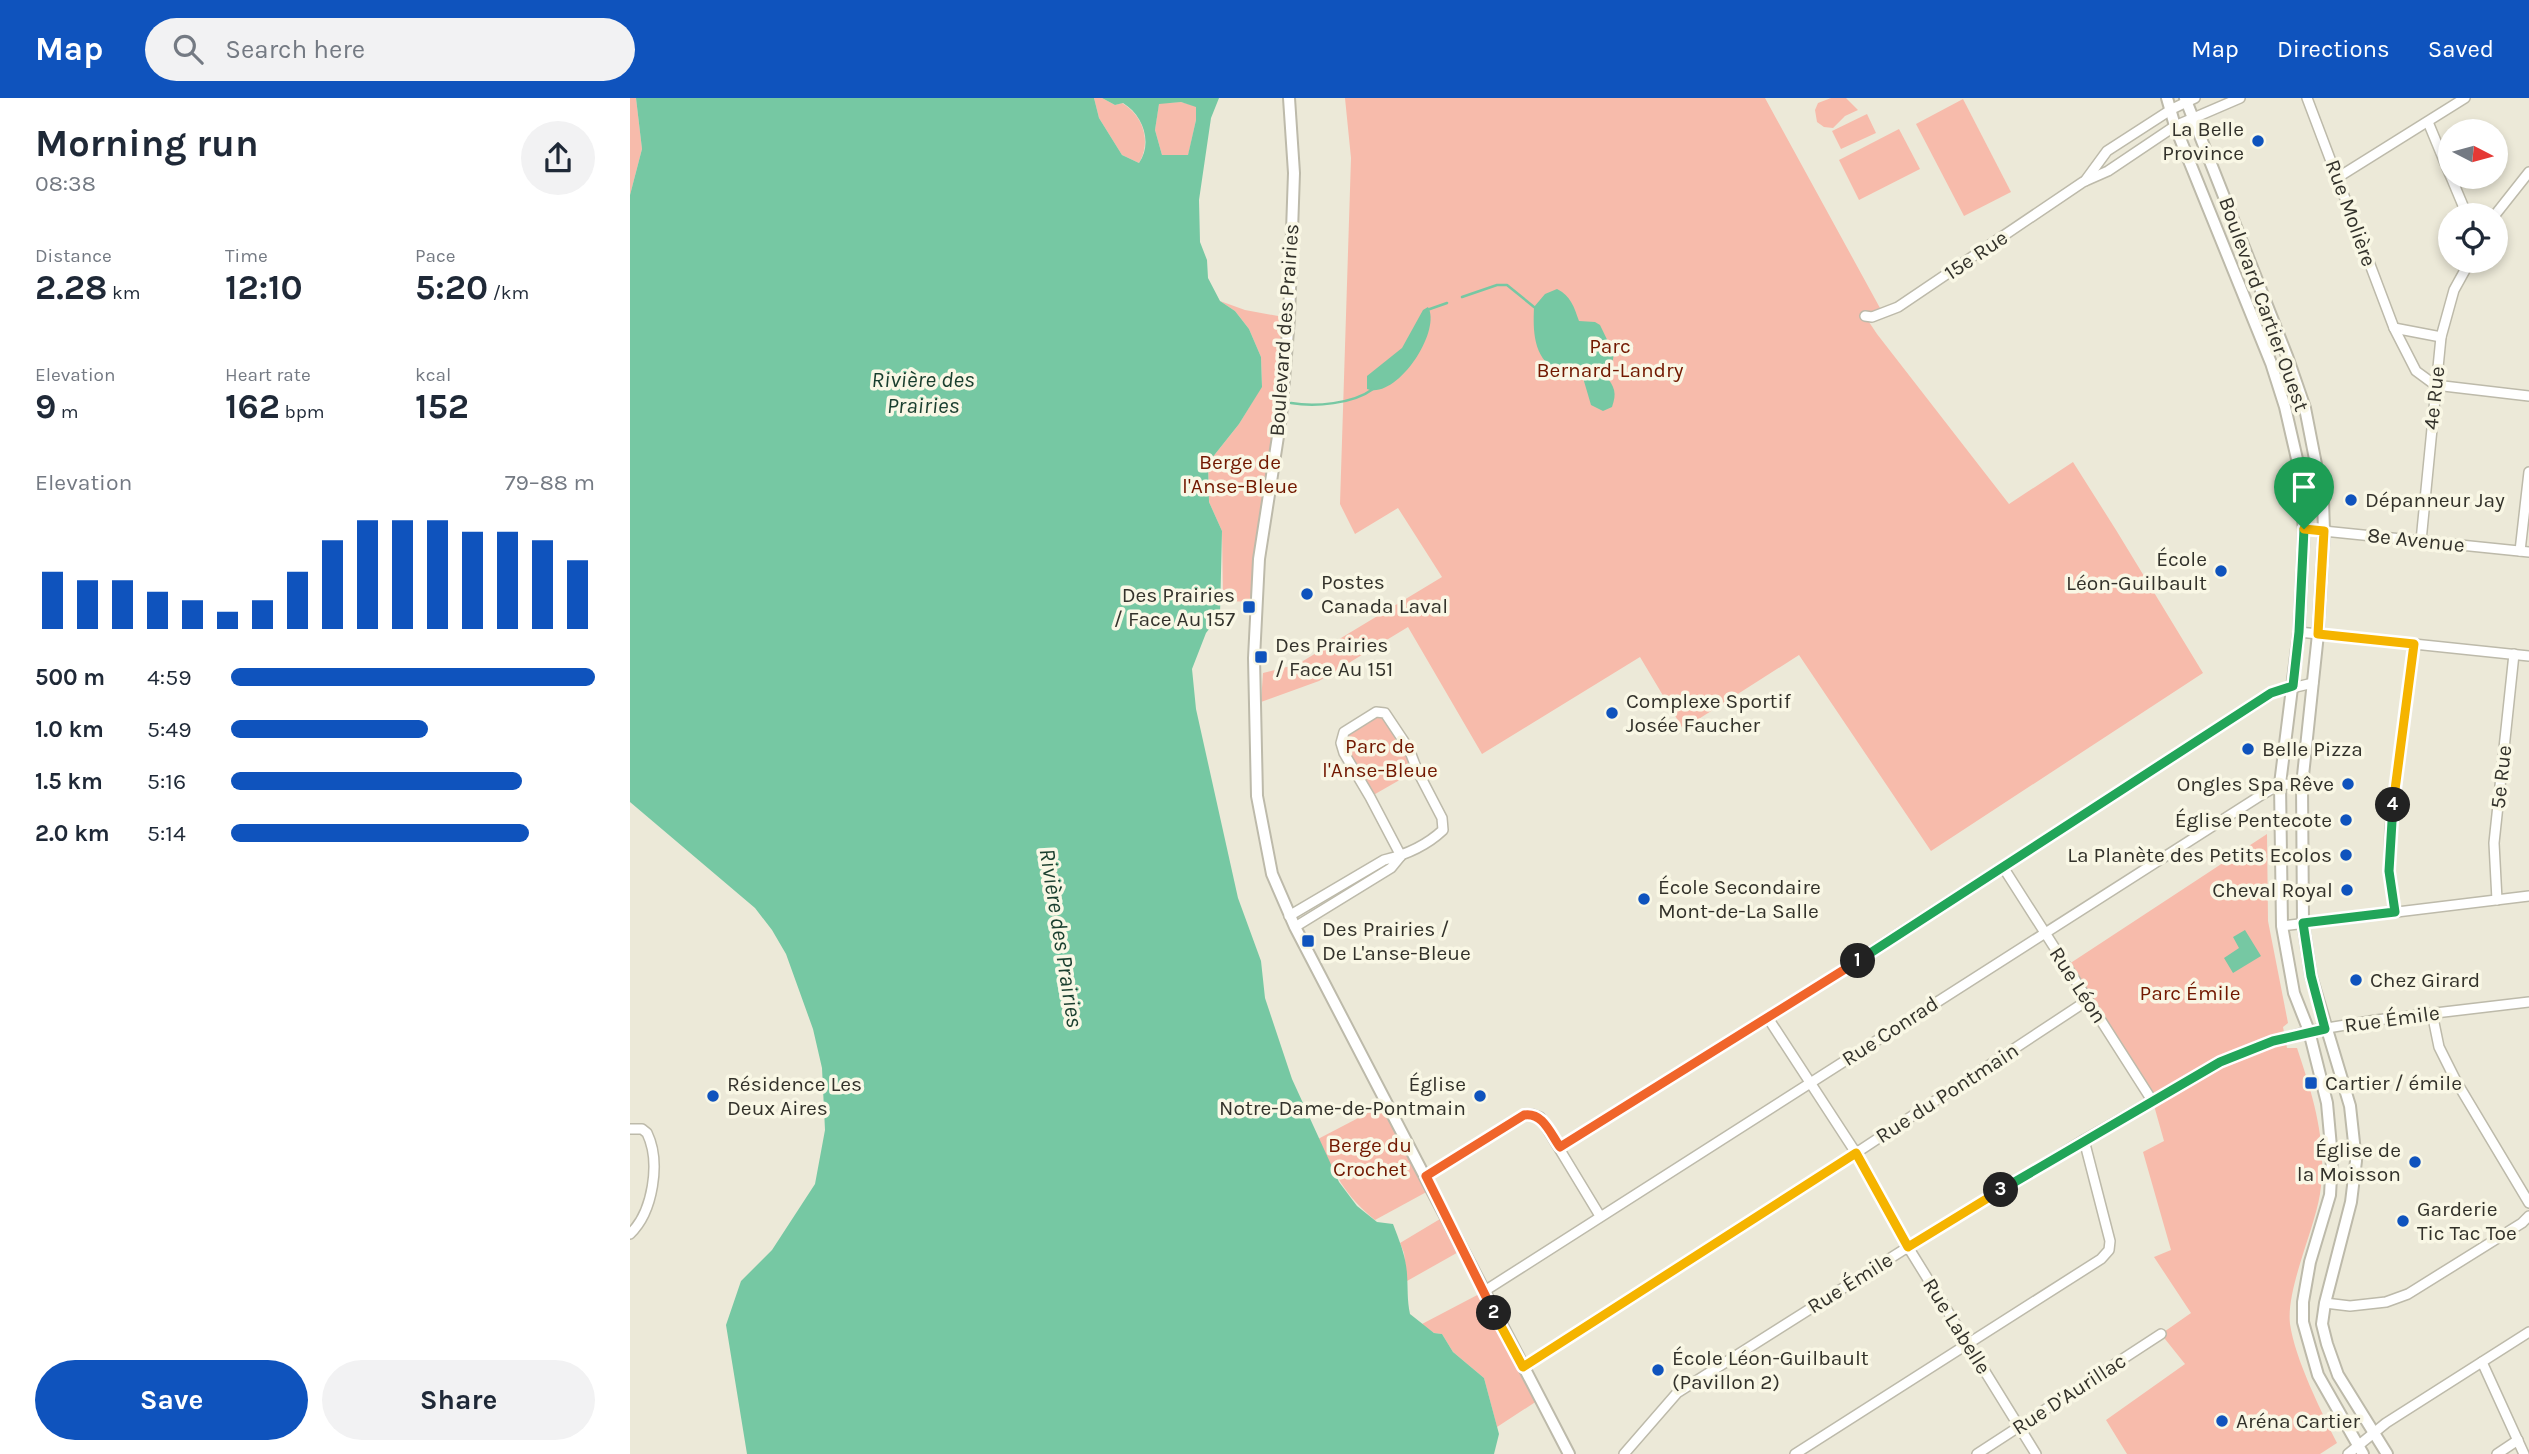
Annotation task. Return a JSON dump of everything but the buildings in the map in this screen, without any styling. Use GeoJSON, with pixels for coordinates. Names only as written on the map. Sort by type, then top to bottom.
{"type":"FeatureCollection","features":[{"type":"Feature","properties":{"kind":"street","name":"Boulevard des Prairies"},"geometry":{"type":"LineString","coordinates":[[1289,98],[1294,173],[1289,318],[1281,417],[1259,559],[1254,657],[1258,796],[1272,874],[1295,927],[1569,1454]]}},
{"type":"Feature","properties":{"kind":"street","name":"Boulevard Cartier Ouest"},"geometry":{"type":"LineString","coordinates":[[2168,98],[2175,127],[2266,351],[2285,407],[2297,459],[2304,529],[2299,632],[2280,784],[2282,926],[2294,993],[2309,1031],[2327,1103],[2332,1158],[2330,1195],[2310,1262],[2303,1302],[2303,1322],[2318,1376],[2361,1450]]}},
{"type":"Feature","properties":{"kind":"street","name":"15e Rue"},"geometry":{"type":"LineString","coordinates":[[1865,316],[1872,317],[1898,307],[2084,182],[2108,171],[2193,117],[2240,98]]}},
{"type":"Feature","properties":{"kind":"street","name":"Rue Molière"},"geometry":{"type":"LineString","coordinates":[[2308,98],[2394,328],[2416,371],[2435,385]]}},
{"type":"Feature","properties":{"kind":"street"},"geometry":{"type":"LineString","coordinates":[[2337,178],[2465,98]]}},
{"type":"Feature","properties":{"kind":"street","name":"Boulevard Cartier Ouest"},"geometry":{"type":"LineString","coordinates":[[2188,99],[2305,408],[2323,500],[2324,531],[2318,634],[2302,785],[2303,923],[2311,976],[2350,1106],[2356,1161],[2347,1221],[2322,1324],[2332,1360],[2387,1454]]}},
{"type":"Feature","properties":{"kind":"street","name":"15e Rue"},"geometry":{"type":"LineString","coordinates":[[2084,182],[2107,151],[2188,99]]}},
{"type":"Feature","properties":{"kind":"street"},"geometry":{"type":"LineString","coordinates":[[2428,122],[2438,147]]}},
{"type":"Feature","properties":{"kind":"street"},"geometry":{"type":"LineString","coordinates":[[2505,203],[2529,172]]}},
{"type":"Feature","properties":{"kind":"street","name":"4e Rue"},"geometry":{"type":"LineString","coordinates":[[2420,541],[2441,337],[2454,290],[2463,273]]}},
{"type":"Feature","properties":{"kind":"street"},"geometry":{"type":"LineString","coordinates":[[2394,328],[2441,337]]}},
{"type":"Feature","properties":{"kind":"street"},"geometry":{"type":"LineString","coordinates":[[2435,385],[2529,396]]}},
{"type":"Feature","properties":{"kind":"street"},"geometry":{"type":"LineString","coordinates":[[2525,551],[2529,472]]}},
{"type":"Feature","properties":{"kind":"street","name":"8e Avenue"},"geometry":{"type":"LineString","coordinates":[[2304,529],[2525,551]]}},
{"type":"Feature","properties":{"kind":"street"},"geometry":{"type":"LineString","coordinates":[[2299,632],[2529,656]]}},
{"type":"Feature","properties":{"kind":"street"},"geometry":{"type":"LineString","coordinates":[[2395,912],[2389,871],[2390,829],[2414,644]]}},
{"type":"Feature","properties":{"kind":"street","name":"5e Rue"},"geometry":{"type":"LineString","coordinates":[[2497,900],[2494,843],[2514,654]]}},
{"type":"Feature","properties":{"kind":"street"},"geometry":{"type":"LineString","coordinates":[[1560,1147],[1768,1018],[2271,693],[2313,683]]}},
{"type":"Feature","properties":{"kind":"street"},"geometry":{"type":"LineString","coordinates":[[1289,915],[1384,860],[1401,856],[1436,837],[1443,830],[1442,818],[1409,749],[1385,713],[1376,712],[1344,732],[1341,743],[1401,856]]}},
{"type":"Feature","properties":{"kind":"street"},"geometry":{"type":"LineString","coordinates":[[2280,784],[2302,785]]}},
{"type":"Feature","properties":{"kind":"street","name":"Rue Conrad"},"geometry":{"type":"LineString","coordinates":[[1483,1292],[2280,784]]}},
{"type":"Feature","properties":{"kind":"street"},"geometry":{"type":"LineString","coordinates":[[1295,927],[1391,868],[1401,856]]}},
{"type":"Feature","properties":{"kind":"street","name":"Rue Léon"},"geometry":{"type":"LineString","coordinates":[[2003,867],[2153,1102]]}},
{"type":"Feature","properties":{"kind":"street"},"geometry":{"type":"LineString","coordinates":[[2282,926],[2529,896]]}},
{"type":"Feature","properties":{"kind":"street","name":"Rue du Pontmain"},"geometry":{"type":"LineString","coordinates":[[1523,1367],[2088,1000]]}},
{"type":"Feature","properties":{"kind":"street","name":"Rue Émile"},"geometry":{"type":"LineString","coordinates":[[1624,1454],[1677,1392],[2084,1140],[2220,1062],[2273,1041],[2309,1031],[2529,1002]]}},
{"type":"Feature","properties":{"kind":"street"},"geometry":{"type":"LineString","coordinates":[[2432,1013],[2439,1047],[2450,1070],[2529,1203]]}},
{"type":"Feature","properties":{"kind":"street","name":"Rue Labelle"},"geometry":{"type":"LineString","coordinates":[[1768,1018],[1856,1153],[1908,1247],[2036,1454]]}},
{"type":"Feature","properties":{"kind":"street"},"geometry":{"type":"LineString","coordinates":[[1426,1176],[1524,1115],[1532,1114],[1540,1117],[1600,1216]]}},
{"type":"Feature","properties":{"kind":"street"},"geometry":{"type":"LineString","coordinates":[[630,1129],[642,1129],[647,1133],[652,1163],[648,1209],[630,1234]]}},
{"type":"Feature","properties":{"kind":"street"},"geometry":{"type":"LineString","coordinates":[[1795,1454],[2101,1259],[2109,1250],[2110,1241],[2084,1140]]}},
{"type":"Feature","properties":{"kind":"street"},"geometry":{"type":"LineString","coordinates":[[2325,1303],[2350,1306],[2386,1302],[2409,1294],[2529,1216]]}},
{"type":"Feature","properties":{"kind":"street"},"geometry":{"type":"LineString","coordinates":[[2348,1454],[2361,1450],[2386,1423],[2529,1332]]}},
{"type":"Feature","properties":{"kind":"street","name":"Rue D'Aurillac"},"geometry":{"type":"LineString","coordinates":[[1977,1454],[2161,1334]]}},
{"type":"Feature","properties":{"kind":"street"},"geometry":{"type":"LineString","coordinates":[[2482,1362],[2524,1454]]}},
{"type":"Feature","properties":{"kind":"street"},"geometry":{"type":"LineString","coordinates":[[2497,1454],[2518,1440]]}},
{"type":"Feature","properties":{"kind":"green space"},"geometry":{"type":"Polygon","coordinates":[[[630,98],[636,98],[642,149],[630,195],[630,98]]]}},
{"type":"Feature","properties":{"kind":"green space"},"geometry":{"type":"Polygon","coordinates":[[[1094,98],[1102,98],[1115,105],[1122,103],[1135,114],[1145,138],[1139,163],[1122,155],[1099,118],[1094,98]]]}},
{"type":"Feature","properties":{"kind":"green space","name":"Parc Bernard-Landry"},"geometry":{"type":"Polygon","coordinates":[[[1345,98],[1765,98],[1880,308],[1865,316],[1877,334],[2009,504],[2073,462],[2203,673],[1931,851],[1799,655],[1683,729],[1640,657],[1482,754],[1408,627],[1319,681],[1261,702],[1263,673],[1298,664],[1442,577],[1398,508],[1355,534],[1340,504],[1351,158],[1345,98]]]}},
{"type":"Feature","properties":{"kind":"green space"},"geometry":{"type":"Polygon","coordinates":[[[1831,98],[1846,98],[1858,110],[1845,116],[1833,128],[1824,127],[1817,122],[1815,110],[1818,103],[1831,98]]]}},
{"type":"Feature","properties":{"kind":"green space"},"geometry":{"type":"Polygon","coordinates":[[[1963,99],[2011,192],[1964,216],[1916,124],[1963,99]]]}},
{"type":"Feature","properties":{"kind":"green space"},"geometry":{"type":"Polygon","coordinates":[[[1181,102],[1196,106],[1196,120],[1188,156],[1162,155],[1155,130],[1159,103],[1181,102]]]}},
{"type":"Feature","properties":{"kind":"green space"},"geometry":{"type":"Polygon","coordinates":[[[1867,114],[1876,133],[1841,149],[1832,131],[1867,114]]]}},
{"type":"Feature","properties":{"kind":"green space"},"geometry":{"type":"Polygon","coordinates":[[[1899,129],[1920,169],[1859,200],[1839,160],[1899,129]]]}},
{"type":"Feature","properties":{"kind":"green space","name":"Berge de l'Anse-Bleue"},"geometry":{"type":"Polygon","coordinates":[[[1220,301],[1245,310],[1289,318],[1257,602],[1223,601],[1222,531],[1209,502],[1208,463],[1239,424],[1262,386],[1261,357],[1249,329],[1235,311],[1220,301]]]}},
{"type":"Feature","properties":{"kind":"green space","name":"Parc de l'Anse-Bleue"},"geometry":{"type":"Polygon","coordinates":[[[1376,712],[1385,713],[1417,770],[1370,797],[1344,753],[1344,732],[1376,712]]]}},
{"type":"Feature","properties":{"kind":"green space","name":"Parc Émile"},"geometry":{"type":"Polygon","coordinates":[[[2267,834],[2268,921],[2288,1023],[2283,1027],[2287,1048],[2297,1048],[2308,1084],[2318,1120],[2322,1156],[2320,1194],[2292,1294],[2290,1324],[2303,1369],[2337,1443],[2320,1454],[2127,1454],[2106,1420],[2185,1364],[2161,1334],[2191,1313],[2154,1257],[2171,1250],[2143,1152],[2164,1141],[2153,1102],[2066,966],[2267,834]]]}},
{"type":"Feature","properties":{"kind":"green space","name":"Berge du Crochet"},"geometry":{"type":"Polygon","coordinates":[[[1387,1103],[1432,1189],[1375,1220],[1341,1183],[1318,1139],[1387,1103]]]}},
{"type":"Feature","properties":{"kind":"green space"},"geometry":{"type":"Polygon","coordinates":[[[1445,1216],[1462,1250],[1407,1281],[1404,1253],[1400,1243],[1445,1216]]]}},
{"type":"Feature","properties":{"kind":"green space"},"geometry":{"type":"Polygon","coordinates":[[[1483,1292],[1540,1399],[1497,1427],[1484,1378],[1453,1352],[1442,1334],[1434,1333],[1422,1324],[1483,1292]]]}},
{"type":"Feature","properties":{"kind":"water","name":"Rivière des Prairies"},"geometry":{"type":"Polygon","coordinates":[[[636,98],[1094,98],[1099,118],[1122,155],[1139,163],[1145,147],[1141,122],[1123,103],[1115,105],[1102,98],[1219,98],[1211,118],[1199,200],[1200,242],[1207,260],[1208,278],[1220,301],[1235,311],[1249,329],[1261,357],[1262,387],[1239,424],[1208,463],[1209,502],[1222,531],[1220,615],[1206,633],[1192,669],[1196,709],[1238,898],[1261,961],[1265,998],[1292,1079],[1339,1182],[1357,1206],[1377,1222],[1393,1224],[1405,1261],[1410,1314],[1434,1333],[1442,1334],[1453,1352],[1484,1378],[1499,1434],[1494,1454],[747,1454],[726,1325],[741,1281],[772,1250],[815,1184],[825,1130],[822,1068],[813,1029],[786,954],[772,930],[755,908],[630,802],[630,195],[642,149],[636,98]],[[1181,102],[1159,104],[1155,130],[1162,155],[1188,155],[1196,120],[1196,107],[1181,102]]]}},
{"type":"Feature","properties":{"kind":"water"},"geometry":{"type":"Polygon","coordinates":[[[1557,289],[1569,299],[1579,321],[1600,325],[1614,354],[1612,364],[1605,375],[1615,394],[1612,407],[1603,411],[1591,405],[1581,371],[1575,366],[1556,370],[1548,365],[1539,350],[1534,334],[1534,307],[1545,294],[1557,289]]]}},
{"type":"Feature","properties":{"kind":"water"},"geometry":{"type":"Polygon","coordinates":[[[1428,307],[1431,318],[1429,331],[1414,361],[1391,384],[1379,390],[1367,389],[1367,376],[1402,348],[1423,310],[1428,307]]]}},
{"type":"Feature","properties":{"kind":"water"},"geometry":{"type":"Polygon","coordinates":[[[2245,930],[2261,956],[2233,973],[2224,958],[2239,948],[2233,937],[2245,930]]]}},
{"type":"Feature","properties":{"kind":"waterway"},"geometry":{"type":"LineString","coordinates":[[1462,297],[1497,285],[1507,285],[1534,307]]}},
{"type":"Feature","properties":{"kind":"waterway"},"geometry":{"type":"LineString","coordinates":[[1427,310],[1447,303]]}},
{"type":"Feature","properties":{"kind":"waterway"},"geometry":{"type":"LineString","coordinates":[[1291,403],[1334,403],[1355,398],[1373,389]]}},
{"type":"Feature","properties":{"kind":"place","name":"La Belle Province"},"geometry":{"type":"Point","coordinates":[2258,141]}},
{"type":"Feature","properties":{"kind":"place","name":"Dépanneur Jay"},"geometry":{"type":"Point","coordinates":[2351,500]}},
{"type":"Feature","properties":{"kind":"place","name":"École Léon-Guilbault"},"geometry":{"type":"Point","coordinates":[2221,571]}},
{"type":"Feature","properties":{"kind":"place","name":"Postes Canada Laval"},"geometry":{"type":"Point","coordinates":[1307,594]}},
{"type":"Feature","properties":{"kind":"place","name":"Des Prairies / Face Au 157"},"geometry":{"type":"Point","coordinates":[1249,607]}},
{"type":"Feature","properties":{"kind":"place","name":"Des Prairies / Face Au 151"},"geometry":{"type":"Point","coordinates":[1261,657]}},
{"type":"Feature","properties":{"kind":"place","name":"Complexe Sportif Josée Faucher"},"geometry":{"type":"Point","coordinates":[1612,713]}},
{"type":"Feature","properties":{"kind":"place","name":"Belle Pizza"},"geometry":{"type":"Point","coordinates":[2248,749]}},
{"type":"Feature","properties":{"kind":"place","name":"Ongles Spa Rêve"},"geometry":{"type":"Point","coordinates":[2348,784]}},
{"type":"Feature","properties":{"kind":"place","name":"Église Pentecote"},"geometry":{"type":"Point","coordinates":[2346,820]}},
{"type":"Feature","properties":{"kind":"place","name":"La Planète des Petits Ecolos"},"geometry":{"type":"Point","coordinates":[2346,855]}},
{"type":"Feature","properties":{"kind":"place","name":"Cheval Royal"},"geometry":{"type":"Point","coordinates":[2347,890]}},
{"type":"Feature","properties":{"kind":"place","name":"École Secondaire Mont-de-La Salle"},"geometry":{"type":"Point","coordinates":[1644,899]}},
{"type":"Feature","properties":{"kind":"place","name":"Des Prairies / De L'anse-Bleue"},"geometry":{"type":"Point","coordinates":[1308,941]}},
{"type":"Feature","properties":{"kind":"place","name":"Chez Girard"},"geometry":{"type":"Point","coordinates":[2356,980]}},
{"type":"Feature","properties":{"kind":"place","name":"Cartier / émile"},"geometry":{"type":"Point","coordinates":[2311,1083]}},
{"type":"Feature","properties":{"kind":"place","name":"Résidence Les Deux Aires"},"geometry":{"type":"Point","coordinates":[713,1096]}},
{"type":"Feature","properties":{"kind":"place","name":"Église Notre-Dame-de-Pontmain"},"geometry":{"type":"Point","coordinates":[1480,1096]}},
{"type":"Feature","properties":{"kind":"place","name":"Église de la Moisson"},"geometry":{"type":"Point","coordinates":[2415,1162]}},
{"type":"Feature","properties":{"kind":"place","name":"Garderie Tic Tac Toe"},"geometry":{"type":"Point","coordinates":[2403,1221]}},
{"type":"Feature","properties":{"kind":"place","name":"École Léon-Guilbault (Pavillon 2)"},"geometry":{"type":"Point","coordinates":[1658,1370]}},
{"type":"Feature","properties":{"kind":"place","name":"Aréna Cartier"},"geometry":{"type":"Point","coordinates":[2222,1421]}},
{"type":"Feature","properties":{"kind":"route"},"geometry":{"type":"LineString","coordinates":[[2304,529],[2324,531],[2318,634],[2414,644],[2390,829],[2389,871],[2395,912],[2303,923],[2311,976],[2325,1029],[2273,1041],[2220,1062],[2084,1140],[1908,1247],[1856,1153],[1523,1367],[1426,1176],[1524,1115],[1540,1117],[1560,1147],[1777,1013],[2271,693],[2293,686],[2299,632],[2304,529]]}}]}
